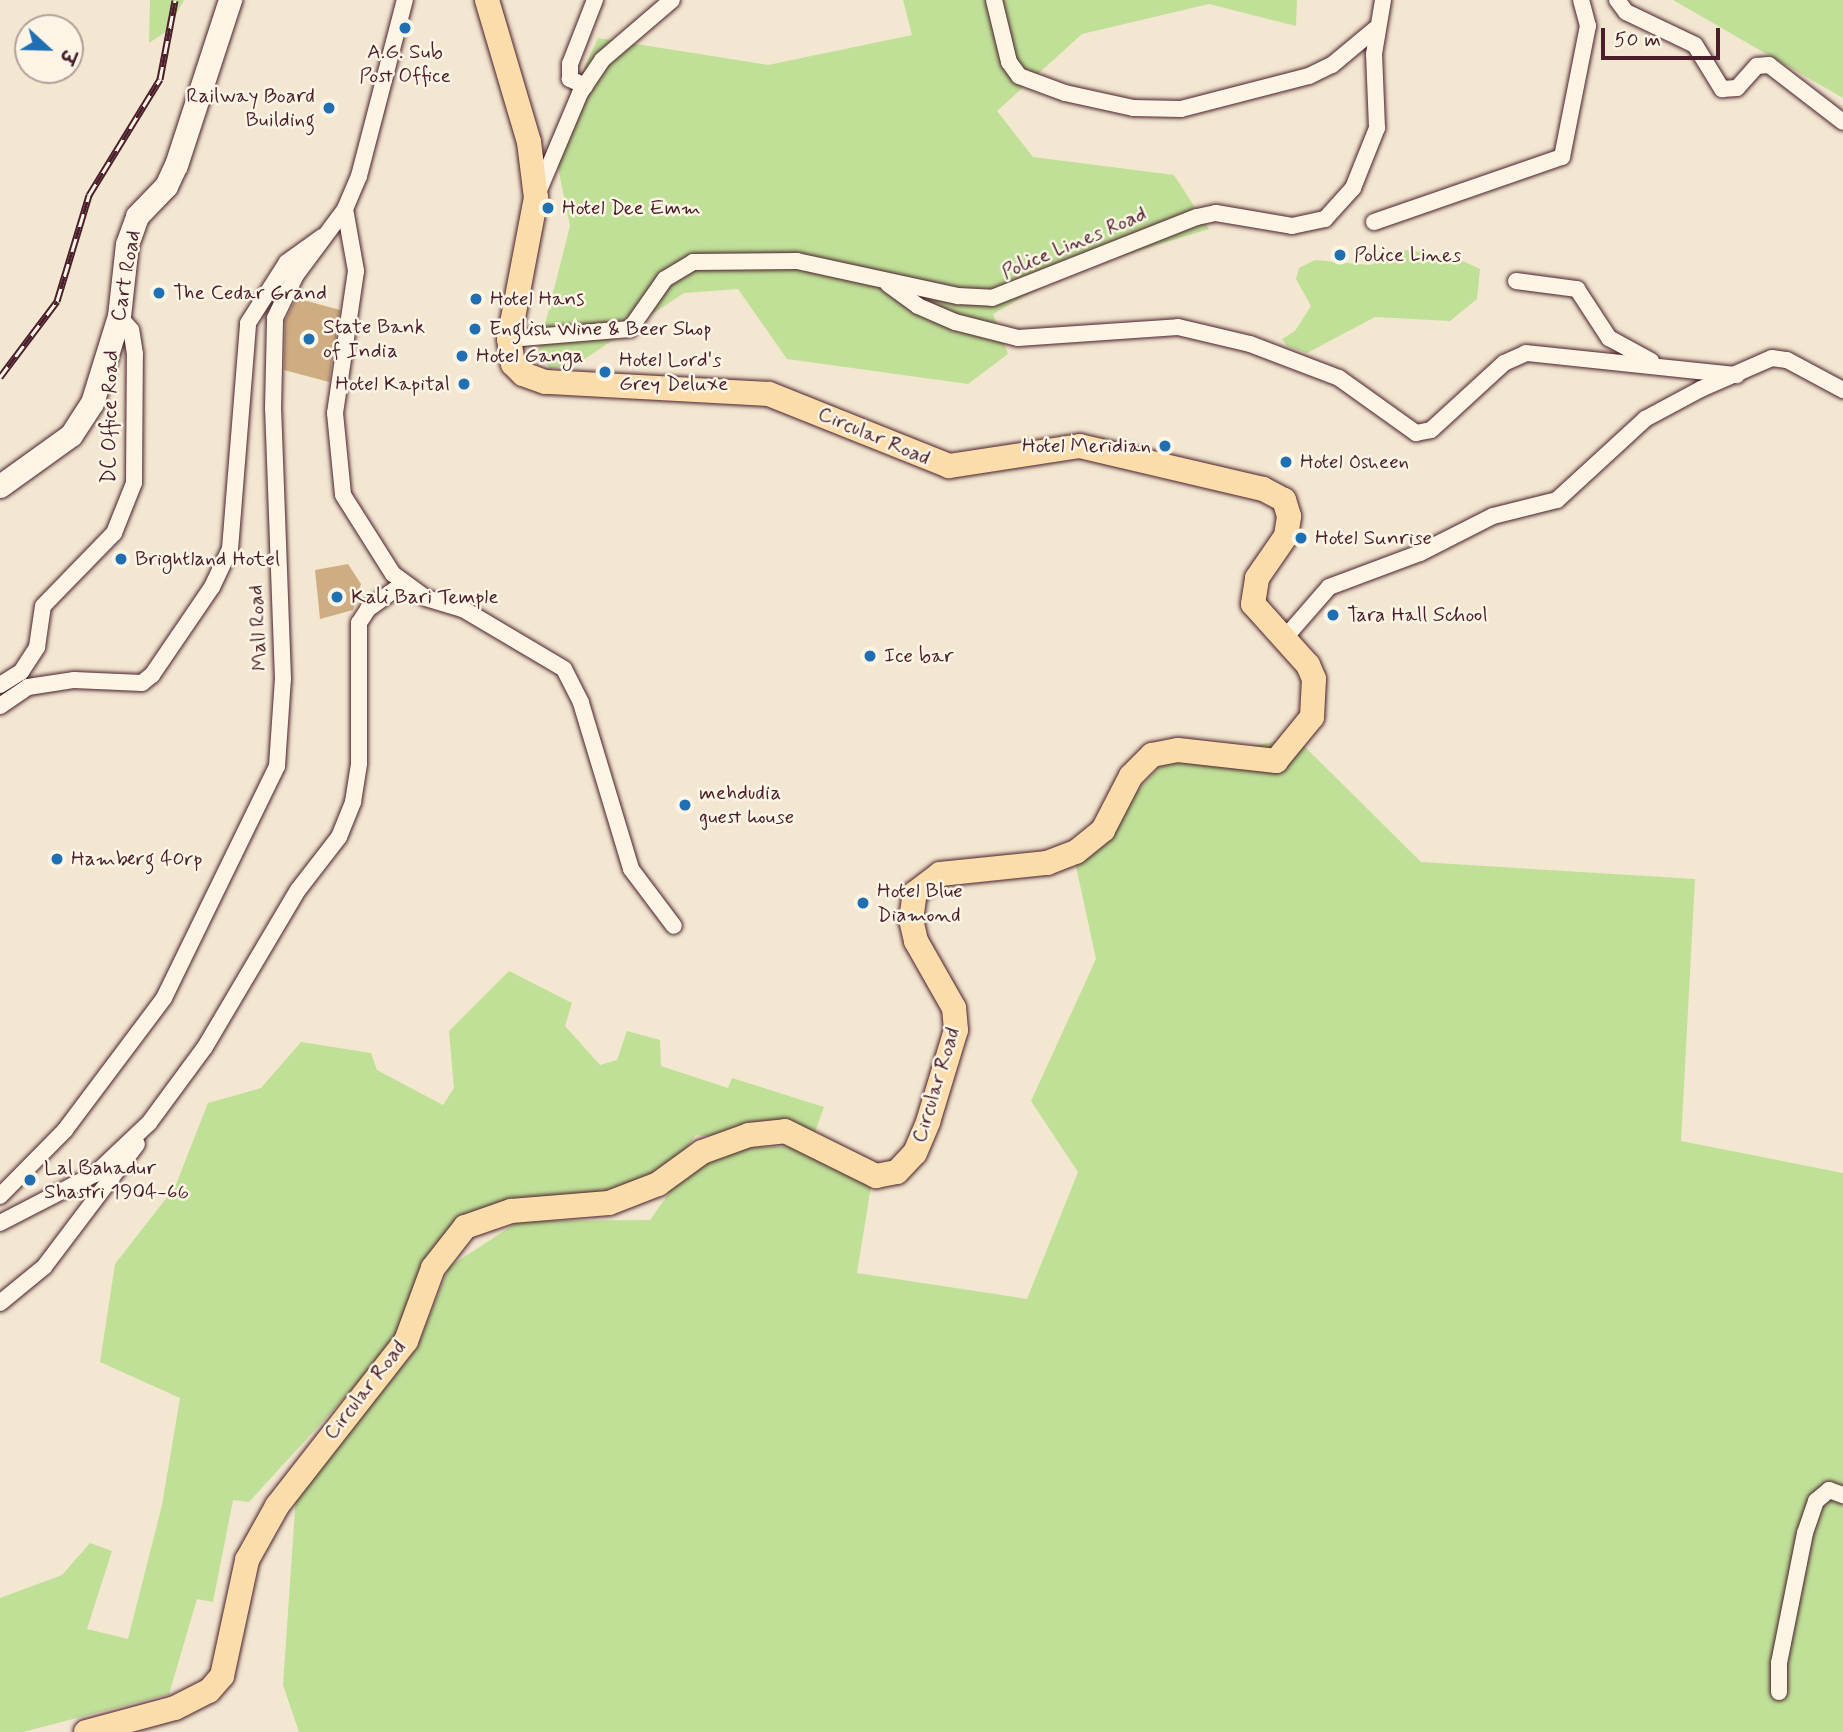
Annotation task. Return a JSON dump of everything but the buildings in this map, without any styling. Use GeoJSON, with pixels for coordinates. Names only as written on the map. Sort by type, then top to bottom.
{"type":"FeatureCollection","features":[{"type":"Feature","properties":{"kind":"main road","name":"Cart Road"},"geometry":{"type":"LineString","coordinates":[[0,486],[71,435],[106,371],[120,316],[127,244],[137,216],[166,186],[181,155],[230,0]]}},
{"type":"Feature","properties":{"kind":"main road"},"geometry":{"type":"LineString","coordinates":[[487,0],[529,142],[536,198],[509,339]]}},
{"type":"Feature","properties":{"kind":"main road","name":"Circular Road"},"geometry":{"type":"LineString","coordinates":[[86,1732],[175,1708],[209,1691],[222,1675],[247,1560],[292,1486],[406,1341],[432,1268],[465,1227],[512,1211],[609,1203],[658,1184],[702,1153],[749,1135],[793,1133],[876,1176],[897,1172],[923,1132],[956,1030],[954,1008],[916,942],[911,920],[915,893],[940,874],[1047,863],[1076,852],[1103,830],[1140,764],[1165,750],[1267,763],[1282,758],[1306,729],[1315,704],[1308,665],[1258,615],[1252,595],[1286,536],[1289,516],[1284,500],[1262,489],[1080,446],[948,466],[769,394],[534,379],[513,363],[509,339]]}},
{"type":"Feature","properties":{"kind":"street","name":"Mall Road"},"geometry":{"type":"LineString","coordinates":[[0,1196],[65,1130],[164,998],[278,766],[283,678],[273,437],[275,318],[296,275],[345,209],[359,176],[405,0]]}},
{"type":"Feature","properties":{"kind":"street"},"geometry":{"type":"LineString","coordinates":[[585,86],[570,79],[570,64],[595,0]]}},
{"type":"Feature","properties":{"kind":"street"},"geometry":{"type":"LineString","coordinates":[[536,198],[585,86],[602,60],[672,0]]}},
{"type":"Feature","properties":{"kind":"street"},"geometry":{"type":"LineString","coordinates":[[994,0],[1009,62],[1019,76],[1065,93],[1133,108],[1181,108],[1310,76],[1340,59],[1376,29]]}},
{"type":"Feature","properties":{"kind":"street","name":"Police Lines Road"},"geometry":{"type":"LineString","coordinates":[[509,339],[630,329],[666,279],[693,262],[781,259],[992,298],[1197,217],[1216,213],[1292,226],[1325,219],[1353,188],[1377,128],[1376,29],[1383,0]]}},
{"type":"Feature","properties":{"kind":"street"},"geometry":{"type":"LineString","coordinates":[[1374,222],[1562,156],[1588,26],[1581,0]]}},
{"type":"Feature","properties":{"kind":"street"},"geometry":{"type":"LineString","coordinates":[[1617,0],[1626,12],[1695,45],[1722,89],[1737,89],[1757,66],[1769,65],[1843,122]]}},
{"type":"Feature","properties":{"kind":"street"},"geometry":{"type":"LineString","coordinates":[[345,209],[356,271],[335,413],[336,463],[353,515],[404,583],[426,598],[463,609],[514,636],[564,669],[581,703],[631,869],[674,926]]}},
{"type":"Feature","properties":{"kind":"street"},"geometry":{"type":"LineString","coordinates":[[0,706],[28,687],[74,680],[142,683],[152,675],[212,587],[230,549],[242,346],[248,323],[287,262],[328,235]]}},
{"type":"Feature","properties":{"kind":"street"},"geometry":{"type":"LineString","coordinates":[[880,278],[918,306],[1018,338],[1178,327],[1250,344],[1339,378],[1416,433],[1431,430],[1504,363],[1526,353],[1737,375]]}},
{"type":"Feature","properties":{"kind":"street"},"geometry":{"type":"LineString","coordinates":[[1516,281],[1577,289],[1609,338],[1659,366]]}},
{"type":"Feature","properties":{"kind":"street","name":"DC Office Road"},"geometry":{"type":"LineString","coordinates":[[0,685],[20,672],[37,647],[43,606],[114,533],[134,483],[135,354],[131,330],[120,316]]}},
{"type":"Feature","properties":{"kind":"street"},"geometry":{"type":"LineString","coordinates":[[1283,640],[1329,587],[1420,553],[1493,516],[1557,500],[1645,419],[1772,358],[1787,360],[1843,390]]}},
{"type":"Feature","properties":{"kind":"street"},"geometry":{"type":"LineString","coordinates":[[0,1303],[58,1250],[205,1047],[298,890],[339,837],[353,802],[359,763],[359,623],[368,609],[404,583]]}},
{"type":"Feature","properties":{"kind":"street"},"geometry":{"type":"LineString","coordinates":[[0,1223],[95,1174],[149,1123]]}},
{"type":"Feature","properties":{"kind":"street"},"geometry":{"type":"LineString","coordinates":[[1779,1692],[1779,1663],[1805,1533],[1816,1501],[1829,1490],[1843,1495]]}},
{"type":"Feature","properties":{"kind":"green space"},"geometry":{"type":"Polygon","coordinates":[[[150,0],[184,0],[167,31],[149,43],[150,0]]]}},
{"type":"Feature","properties":{"kind":"green space"},"geometry":{"type":"Polygon","coordinates":[[[903,0],[1297,0],[1296,26],[1209,4],[1082,34],[997,111],[1033,157],[1174,175],[1209,229],[1066,273],[993,314],[1008,354],[968,384],[787,359],[738,289],[684,293],[577,364],[550,369],[538,352],[570,226],[552,138],[598,38],[768,65],[912,35],[903,0]]]}},
{"type":"Feature","properties":{"kind":"green space"},"geometry":{"type":"Polygon","coordinates":[[[1673,0],[1843,0],[1843,98],[1673,0]]]}},
{"type":"Feature","properties":{"kind":"green space"},"geometry":{"type":"Polygon","coordinates":[[[1406,250],[1452,256],[1480,269],[1477,299],[1450,321],[1375,317],[1307,353],[1287,346],[1282,339],[1295,331],[1311,306],[1296,279],[1299,268],[1315,260],[1370,265],[1406,250]]]}},
{"type":"Feature","properties":{"kind":"green space"},"geometry":{"type":"Polygon","coordinates":[[[1295,737],[1421,862],[1695,879],[1681,1141],[1843,1173],[1843,1732],[299,1732],[283,1685],[296,1495],[417,1348],[449,1267],[519,1221],[650,1220],[700,1149],[801,1146],[696,1135],[645,1202],[508,1206],[437,1248],[400,1337],[249,1502],[233,1500],[213,1602],[197,1599],[169,1694],[23,1732],[0,1732],[0,1598],[62,1575],[90,1543],[112,1551],[87,1629],[128,1639],[162,1505],[180,1398],[100,1362],[115,1264],[175,1187],[208,1103],[261,1088],[301,1042],[371,1053],[377,1070],[443,1105],[454,1088],[449,1031],[509,971],[572,1003],[565,1026],[600,1065],[617,1060],[627,1031],[660,1040],[661,1066],[728,1088],[732,1078],[824,1107],[810,1146],[872,1180],[857,1273],[1027,1299],[1078,1172],[1031,1101],[1096,959],[1074,857],[1161,766],[1295,737]]]}},
{"type":"Feature","properties":{"kind":"railway"},"geometry":{"type":"LineString","coordinates":[[0,377],[57,301],[89,195],[160,79],[175,0]]}},
{"type":"Feature","properties":{"kind":"place","name":"A.G. Sub Post Office"},"geometry":{"type":"Point","coordinates":[405,28]}},
{"type":"Feature","properties":{"kind":"place","name":"Railway Board Building"},"geometry":{"type":"Point","coordinates":[329,108]}},
{"type":"Feature","properties":{"kind":"place","name":"Hotel Dee Emm"},"geometry":{"type":"Point","coordinates":[548,208]}},
{"type":"Feature","properties":{"kind":"place","name":"Police Lines"},"geometry":{"type":"Point","coordinates":[1340,255]}},
{"type":"Feature","properties":{"kind":"place","name":"The Cedar Grand"},"geometry":{"type":"Point","coordinates":[159,293]}},
{"type":"Feature","properties":{"kind":"place","name":"Hotel Hans"},"geometry":{"type":"Point","coordinates":[476,299]}},
{"type":"Feature","properties":{"kind":"place","name":"English Wine & Beer Shop"},"geometry":{"type":"Point","coordinates":[475,329]}},
{"type":"Feature","properties":{"kind":"place","name":"State Bank of India"},"geometry":{"type":"Point","coordinates":[309,339]}},
{"type":"Feature","properties":{"kind":"place","name":"Hotel Ganga"},"geometry":{"type":"Point","coordinates":[462,356]}},
{"type":"Feature","properties":{"kind":"place","name":"Hotel Lord's Grey Deluxe"},"geometry":{"type":"Point","coordinates":[605,372]}},
{"type":"Feature","properties":{"kind":"place","name":"Hotel Kapital"},"geometry":{"type":"Point","coordinates":[464,384]}},
{"type":"Feature","properties":{"kind":"place","name":"Hotel Meridian"},"geometry":{"type":"Point","coordinates":[1165,446]}},
{"type":"Feature","properties":{"kind":"place","name":"Hotel Osheen"},"geometry":{"type":"Point","coordinates":[1286,462]}},
{"type":"Feature","properties":{"kind":"place","name":"Hotel Sunrise"},"geometry":{"type":"Point","coordinates":[1301,538]}},
{"type":"Feature","properties":{"kind":"place","name":"Brightland Hotel"},"geometry":{"type":"Point","coordinates":[121,559]}},
{"type":"Feature","properties":{"kind":"place","name":"Kali Bari Temple"},"geometry":{"type":"Point","coordinates":[337,597]}},
{"type":"Feature","properties":{"kind":"place","name":"Tara Hall School"},"geometry":{"type":"Point","coordinates":[1333,615]}},
{"type":"Feature","properties":{"kind":"place","name":"Ice bar"},"geometry":{"type":"Point","coordinates":[870,656]}},
{"type":"Feature","properties":{"kind":"place","name":"mehdudia guest house"},"geometry":{"type":"Point","coordinates":[685,805]}},
{"type":"Feature","properties":{"kind":"place","name":"Hamberg 40rp"},"geometry":{"type":"Point","coordinates":[57,859]}},
{"type":"Feature","properties":{"kind":"place","name":"Hotel Blue Diamond"},"geometry":{"type":"Point","coordinates":[863,903]}},
{"type":"Feature","properties":{"kind":"place","name":"Lal Bahadur Shastri 1904-66"},"geometry":{"type":"Point","coordinates":[30,1180]}}]}
